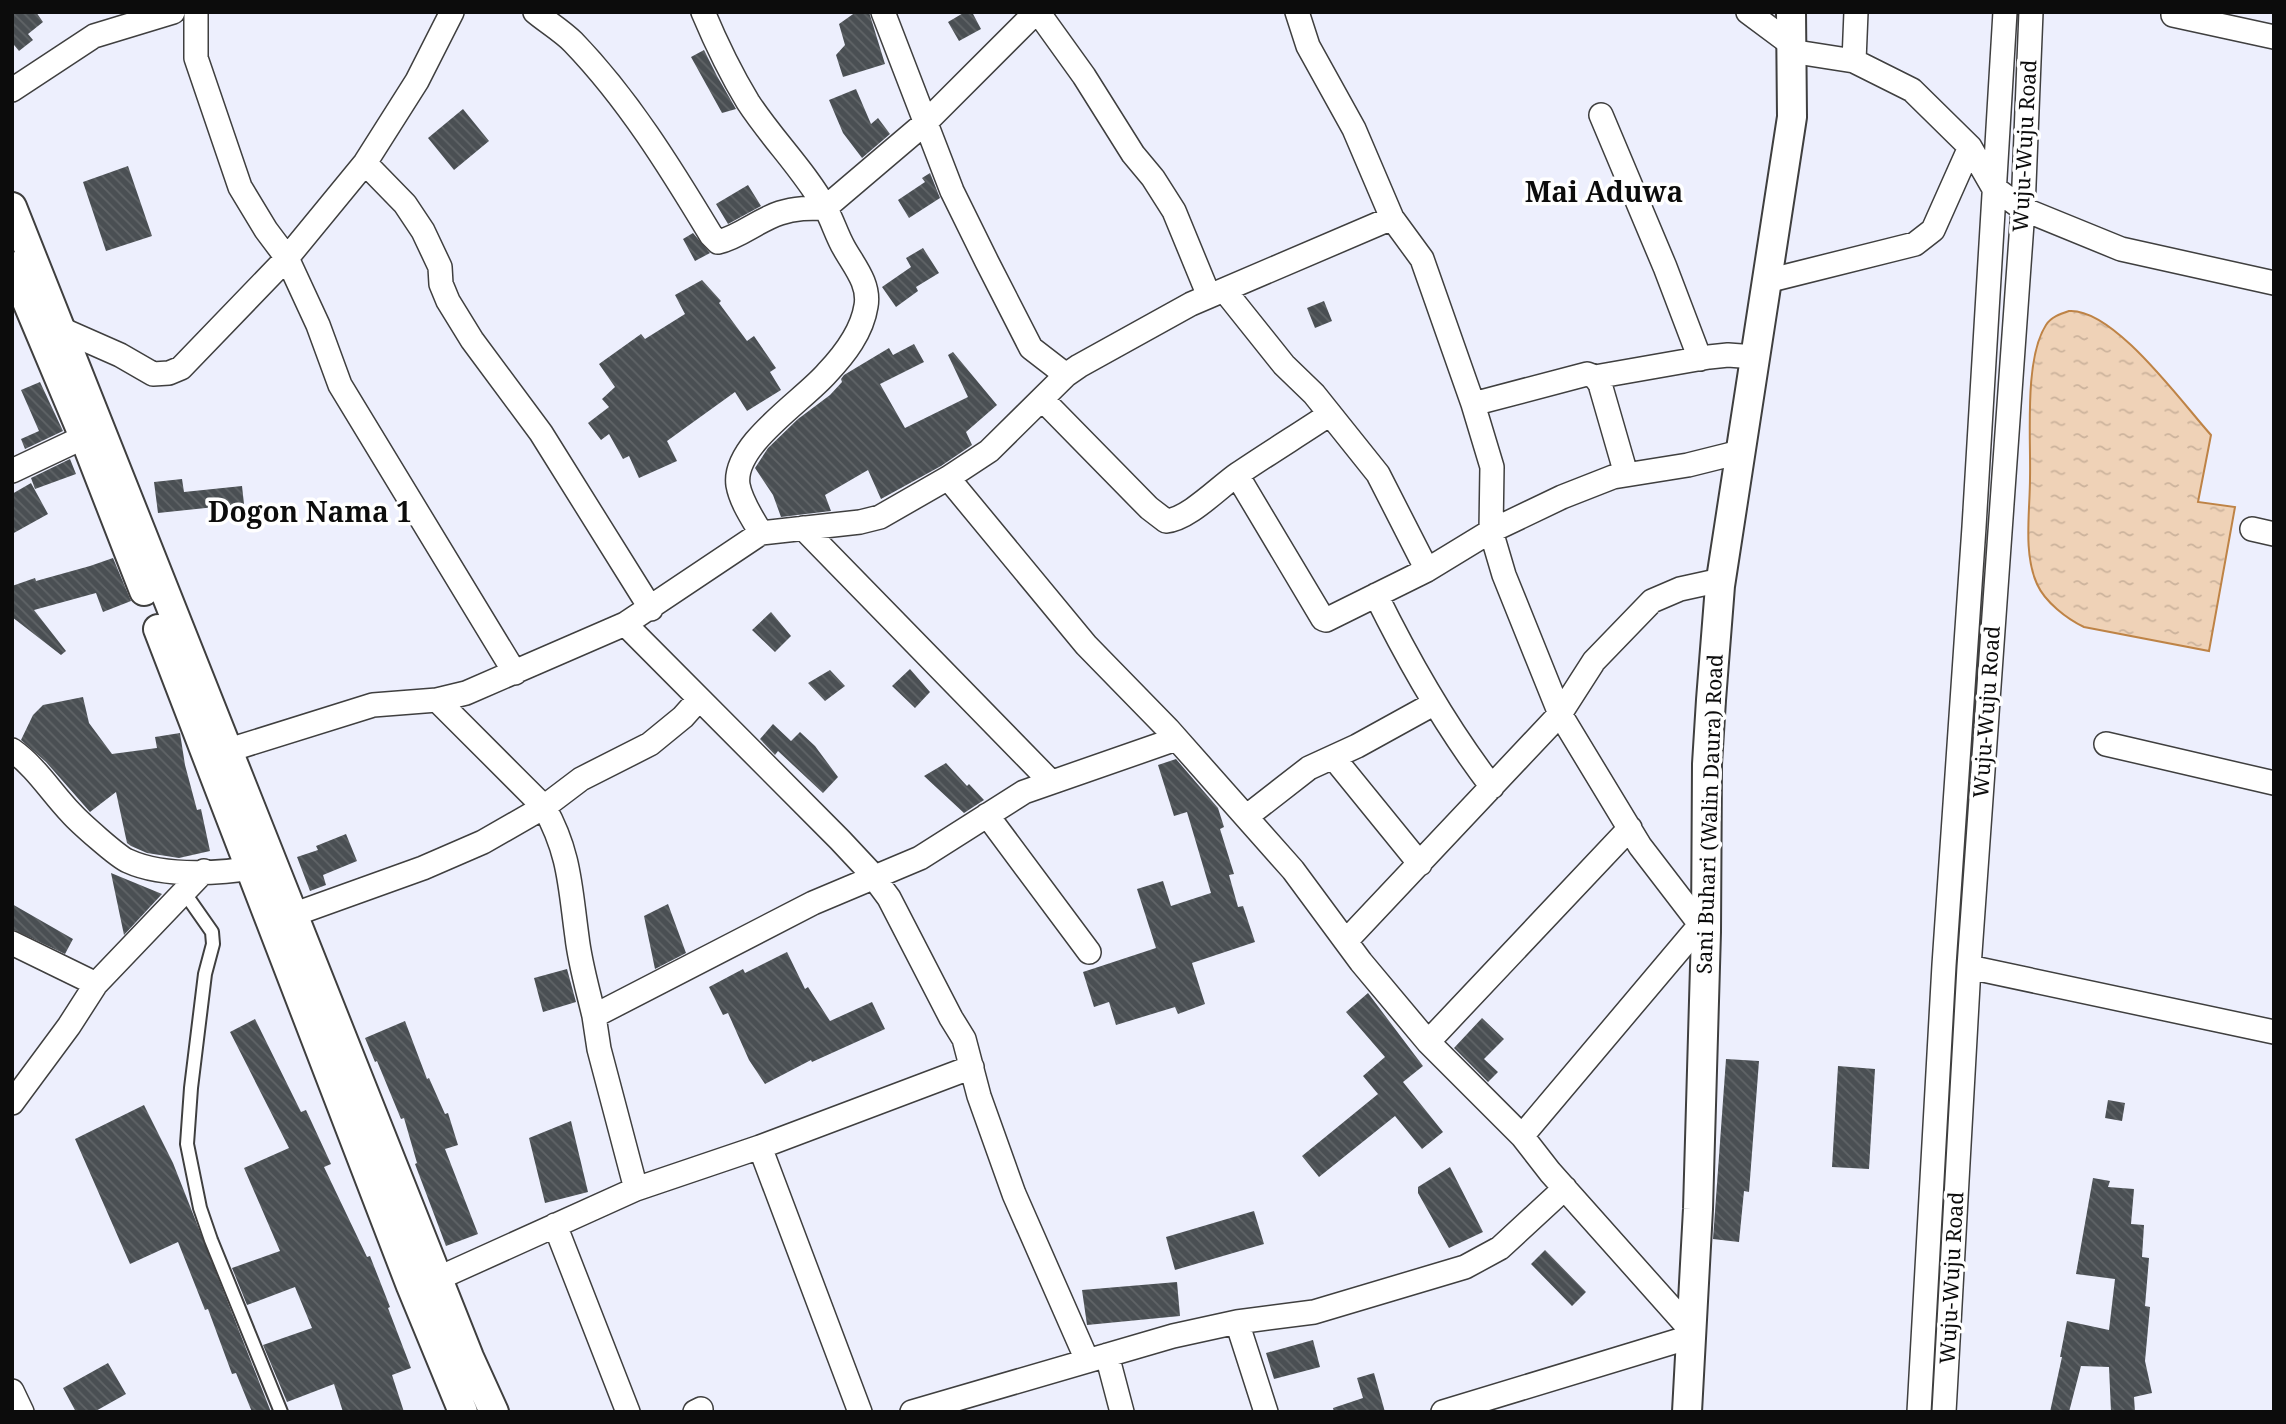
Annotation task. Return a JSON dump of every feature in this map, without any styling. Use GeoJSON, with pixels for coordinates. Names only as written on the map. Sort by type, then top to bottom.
{"type":"FeatureCollection","features":[{"type":"Feature","properties":{"kind":"street"},"geometry":{"type":"LineString","coordinates":[[12,90],[94,36],[173,12]]}},
{"type":"Feature","properties":{"kind":"street"},"geometry":{"type":"LineString","coordinates":[[196,12],[196,58],[240,187],[287,258],[318,325],[340,385],[514,673]]}},
{"type":"Feature","properties":{"kind":"street"},"geometry":{"type":"LineString","coordinates":[[61,330],[120,355],[153,374],[169,373],[181,368],[287,258],[365,163],[417,81],[452,12]]}},
{"type":"Feature","properties":{"kind":"street"},"geometry":{"type":"LineString","coordinates":[[535,12],[571,41],[608,83],[654,143],[718,242],[732,239],[779,213],[802,208],[825,208],[925,123],[1031,14],[1084,76],[1133,154],[1153,178],[1174,211],[1217,293],[1330,414],[1378,474],[1427,570]]}},
{"type":"Feature","properties":{"kind":"street"},"geometry":{"type":"LineString","coordinates":[[704,12],[748,101],[825,208],[842,246],[863,281],[867,302],[863,322],[850,345],[827,374],[753,444],[739,465],[738,485],[761,533]]}},
{"type":"Feature","properties":{"kind":"street"},"geometry":{"type":"LineString","coordinates":[[883,12],[952,191],[1031,348],[1066,375]]}},
{"type":"Feature","properties":{"kind":"street"},"geometry":{"type":"LineString","coordinates":[[1297,12],[1308,46],[1354,129],[1392,218],[1422,259],[1492,467],[1491,531],[1504,575],[1560,714],[1640,846],[1703,929],[1522,1136]]}},
{"type":"Feature","properties":{"kind":"street"},"geometry":{"type":"LineString","coordinates":[[1748,12],[1791,47],[1854,61],[1912,90],[1970,147],[1993,187],[2023,208],[2121,249],[2274,282]]}},
{"type":"Feature","properties":{"kind":"street","name":"Sani Buhari (Walin Daura) Road"},"geometry":{"type":"LineString","coordinates":[[1687,1412],[1698,1209],[1707,764],[1721,580],[1793,117],[1791,12]]}},
{"type":"Feature","properties":{"kind":"street"},"geometry":{"type":"LineString","coordinates":[[1854,61],[1856,12]]}},
{"type":"Feature","properties":{"kind":"street","name":"Wuju-Wuju Road"},"geometry":{"type":"LineString","coordinates":[[1919,1412],[1943,979],[2006,12]]}},
{"type":"Feature","properties":{"kind":"street","name":"Wuju-Wuju Road"},"geometry":{"type":"LineString","coordinates":[[1944,1412],[1969,967],[2023,208],[2031,12]]}},
{"type":"Feature","properties":{"kind":"street"},"geometry":{"type":"LineString","coordinates":[[2173,15],[2274,37]]}},
{"type":"Feature","properties":{"kind":"street"},"geometry":{"type":"LineString","coordinates":[[1601,115],[1665,267],[1700,359]]}},
{"type":"Feature","properties":{"kind":"street"},"geometry":{"type":"LineString","coordinates":[[1768,281],[1915,244],[1933,230],[1970,147]]}},
{"type":"Feature","properties":{"kind":"street"},"geometry":{"type":"LineString","coordinates":[[365,163],[405,204],[423,231],[440,267],[441,284],[448,301],[472,340],[541,433],[651,609]]}},
{"type":"Feature","properties":{"kind":"street"},"geometry":{"type":"LineString","coordinates":[[12,207],[127,490],[174,619],[229,750],[263,866],[411,1286],[463,1412]]}},
{"type":"Feature","properties":{"kind":"street"},"geometry":{"type":"LineString","coordinates":[[229,750],[373,705],[437,700],[466,693],[625,624],[761,533],[860,522],[880,517],[989,451],[1066,375],[1191,303],[1392,218]]}},
{"type":"Feature","properties":{"kind":"street"},"geometry":{"type":"LineString","coordinates":[[12,266],[263,866],[295,914],[494,1412]]}},
{"type":"Feature","properties":{"kind":"street"},"geometry":{"type":"LineString","coordinates":[[1473,404],[1587,374],[1595,377],[1728,355],[1755,357]]}},
{"type":"Feature","properties":{"kind":"street"},"geometry":{"type":"LineString","coordinates":[[1595,377],[1600,384],[1626,474]]}},
{"type":"Feature","properties":{"kind":"street"},"geometry":{"type":"LineString","coordinates":[[1042,399],[1149,508],[1166,521],[1175,520],[1237,475],[1330,414]]}},
{"type":"Feature","properties":{"kind":"street"},"geometry":{"type":"LineString","coordinates":[[12,471],[84,437]]}},
{"type":"Feature","properties":{"kind":"street"},"geometry":{"type":"LineString","coordinates":[[1237,475],[1323,620],[1334,618],[1427,570],[1491,531],[1562,497],[1613,477],[1688,465],[1740,452]]}},
{"type":"Feature","properties":{"kind":"street"},"geometry":{"type":"LineString","coordinates":[[948,478],[1086,645],[1176,739],[1293,870],[1346,941],[1428,1042],[1522,1136],[1690,1333],[1443,1412]]}},
{"type":"Feature","properties":{"kind":"street"},"geometry":{"type":"LineString","coordinates":[[803,528],[1051,782]]}},
{"type":"Feature","properties":{"kind":"street"},"geometry":{"type":"LineString","coordinates":[[1346,941],[1560,714],[1594,661],[1652,601],[1680,589],[1721,580]]}},
{"type":"Feature","properties":{"kind":"street"},"geometry":{"type":"LineString","coordinates":[[1376,595],[1435,703],[1466,753],[1492,787]]}},
{"type":"Feature","properties":{"kind":"street"},"geometry":{"type":"LineString","coordinates":[[625,624],[840,840],[889,898],[964,1039],[979,1096],[1014,1194],[1122,1412]]}},
{"type":"Feature","properties":{"kind":"street"},"geometry":{"type":"LineString","coordinates":[[295,914],[483,842],[544,807],[581,779],[650,744],[683,717],[699,699]]}},
{"type":"Feature","properties":{"kind":"street"},"geometry":{"type":"LineString","coordinates":[[437,700],[544,807],[559,833],[571,881],[577,940],[600,1049],[636,1189]]}},
{"type":"Feature","properties":{"kind":"street"},"geometry":{"type":"LineString","coordinates":[[1246,817],[1309,768],[1435,703]]}},
{"type":"Feature","properties":{"kind":"street"},"geometry":{"type":"LineString","coordinates":[[594,1016],[813,903],[920,858],[1024,792],[1176,739]]}},
{"type":"Feature","properties":{"kind":"street"},"geometry":{"type":"LineString","coordinates":[[2106,744],[2274,783]]}},
{"type":"Feature","properties":{"kind":"street"},"geometry":{"type":"LineString","coordinates":[[12,750],[32,767],[69,811],[125,860],[155,870],[204,871],[263,866]]}},
{"type":"Feature","properties":{"kind":"street"},"geometry":{"type":"LineString","coordinates":[[1333,757],[1420,864]]}},
{"type":"Feature","properties":{"kind":"street"},"geometry":{"type":"LineString","coordinates":[[987,815],[1089,952]]}},
{"type":"Feature","properties":{"kind":"street"},"geometry":{"type":"LineString","coordinates":[[1428,1042],[1600,863],[1630,828]]}},
{"type":"Feature","properties":{"kind":"street"},"geometry":{"type":"LineString","coordinates":[[12,1103],[69,1026],[96,984],[204,871]]}},
{"type":"Feature","properties":{"kind":"street"},"geometry":{"type":"LineString","coordinates":[[12,943],[96,984]]}},
{"type":"Feature","properties":{"kind":"street"},"geometry":{"type":"LineString","coordinates":[[1969,967],[2274,1032]]}},
{"type":"Feature","properties":{"kind":"street"},"geometry":{"type":"LineString","coordinates":[[439,1278],[636,1189],[760,1147],[972,1067]]}},
{"type":"Feature","properties":{"kind":"street"},"geometry":{"type":"LineString","coordinates":[[760,1147],[860,1412]]}},
{"type":"Feature","properties":{"kind":"street"},"geometry":{"type":"LineString","coordinates":[[912,1412],[962,1405],[1097,1358],[1173,1336],[1237,1322],[1314,1312],[1465,1267],[1500,1248],[1565,1188]]}},
{"type":"Feature","properties":{"kind":"street"},"geometry":{"type":"LineString","coordinates":[[555,1225],[628,1412]]}},
{"type":"Feature","properties":{"kind":"street"},"geometry":{"type":"LineString","coordinates":[[1237,1322],[1266,1412]]}},
{"type":"Feature","properties":{"kind":"street"},"geometry":{"type":"LineString","coordinates":[[12,1391],[22,1412]]}},
{"type":"Feature","properties":{"kind":"lane"},"geometry":{"type":"LineString","coordinates":[[184,892],[212,932],[213,944],[205,974],[187,1144],[200,1208],[211,1240],[281,1412]]}},
{"type":"Feature","properties":{"kind":"water"},"geometry":{"type":"Polygon","coordinates":[[[2069,311],[2087,314],[2126,340],[2211,435],[2198,502],[2235,507],[2209,651],[2084,627],[2057,609],[2037,584],[2030,559],[2028,532],[2030,399],[2034,358],[2046,325],[2053,318],[2069,311]]]}},
{"type":"Feature","properties":{"kind":"building"},"geometry":{"type":"Polygon","coordinates":[[[12,12],[36,12],[43,22],[28,34],[33,40],[19,51],[12,46],[12,12]]]}},
{"type":"Feature","properties":{"kind":"building"},"geometry":{"type":"Polygon","coordinates":[[[856,12],[869,12],[885,64],[843,77],[836,55],[845,45],[839,24],[856,12]]]}},
{"type":"Feature","properties":{"kind":"building"},"geometry":{"type":"Polygon","coordinates":[[[965,12],[972,12],[981,29],[959,41],[948,22],[965,12]]]}},
{"type":"Feature","properties":{"kind":"building"},"geometry":{"type":"Polygon","coordinates":[[[704,50],[736,109],[722,113],[691,57],[704,50]]]}},
{"type":"Feature","properties":{"kind":"building"},"geometry":{"type":"Polygon","coordinates":[[[856,89],[871,124],[878,118],[890,134],[862,158],[843,133],[829,100],[856,89]]]}},
{"type":"Feature","properties":{"kind":"building"},"geometry":{"type":"Polygon","coordinates":[[[463,109],[489,141],[454,170],[428,138],[463,109]]]}},
{"type":"Feature","properties":{"kind":"building"},"geometry":{"type":"Polygon","coordinates":[[[128,166],[152,236],[106,251],[83,182],[128,166]]]}},
{"type":"Feature","properties":{"kind":"building"},"geometry":{"type":"Polygon","coordinates":[[[930,173],[940,198],[909,218],[898,200],[925,182],[922,178],[930,173]]]}},
{"type":"Feature","properties":{"kind":"building"},"geometry":{"type":"Polygon","coordinates":[[[748,185],[761,206],[728,224],[716,204],[748,185]]]}},
{"type":"Feature","properties":{"kind":"building"},"geometry":{"type":"Polygon","coordinates":[[[693,233],[710,253],[695,261],[683,239],[693,233]]]}},
{"type":"Feature","properties":{"kind":"building"},"geometry":{"type":"Polygon","coordinates":[[[923,248],[939,273],[916,287],[918,291],[896,307],[882,287],[911,267],[906,258],[923,248]]]}},
{"type":"Feature","properties":{"kind":"building"},"geometry":{"type":"Polygon","coordinates":[[[702,280],[721,301],[719,303],[747,341],[754,336],[776,368],[770,372],[781,390],[747,411],[735,392],[667,441],[677,461],[639,478],[629,456],[623,459],[609,434],[601,440],[588,423],[609,407],[602,399],[615,387],[599,364],[641,334],[645,339],[685,314],[675,295],[702,280]]]}},
{"type":"Feature","properties":{"kind":"building"},"geometry":{"type":"Polygon","coordinates":[[[1324,301],[1332,321],[1315,328],[1307,308],[1324,301]]]}},
{"type":"Feature","properties":{"kind":"building"},"geometry":{"type":"Polygon","coordinates":[[[914,344],[924,362],[880,384],[905,428],[968,397],[948,355],[953,352],[997,405],[966,432],[972,445],[941,466],[881,499],[868,470],[825,495],[831,511],[781,517],[773,495],[755,468],[768,448],[798,419],[830,395],[842,382],[844,375],[889,348],[893,355],[914,344]]]}},
{"type":"Feature","properties":{"kind":"building"},"geometry":{"type":"Polygon","coordinates":[[[40,382],[63,431],[25,449],[21,439],[39,431],[21,390],[40,382]]]}},
{"type":"Feature","properties":{"kind":"building"},"geometry":{"type":"Polygon","coordinates":[[[70,459],[76,474],[35,489],[31,478],[70,459]]]}},
{"type":"Feature","properties":{"kind":"building"},"geometry":{"type":"Polygon","coordinates":[[[182,479],[184,492],[242,486],[244,504],[158,513],[154,482],[182,479]]]}},
{"type":"Feature","properties":{"kind":"building"},"geometry":{"type":"Polygon","coordinates":[[[31,483],[48,514],[12,534],[12,494],[31,483]]]}},
{"type":"Feature","properties":{"kind":"building"},"geometry":{"type":"Polygon","coordinates":[[[113,558],[131,601],[103,612],[96,593],[34,610],[66,651],[61,655],[12,617],[12,586],[113,558]]]}},
{"type":"Feature","properties":{"kind":"building"},"geometry":{"type":"Polygon","coordinates":[[[771,612],[791,636],[775,652],[752,630],[771,612]]]}},
{"type":"Feature","properties":{"kind":"building"},"geometry":{"type":"Polygon","coordinates":[[[910,669],[930,692],[915,708],[892,686],[910,669]]]}},
{"type":"Feature","properties":{"kind":"building"},"geometry":{"type":"Polygon","coordinates":[[[830,670],[845,686],[825,701],[808,683],[830,670]]]}},
{"type":"Feature","properties":{"kind":"building"},"geometry":{"type":"Polygon","coordinates":[[[83,697],[89,723],[112,754],[157,748],[155,737],[180,733],[185,765],[197,810],[201,809],[210,851],[179,858],[147,853],[131,846],[127,843],[116,792],[90,812],[46,762],[21,740],[33,715],[43,705],[83,697]]]}},
{"type":"Feature","properties":{"kind":"building"},"geometry":{"type":"Polygon","coordinates":[[[773,724],[791,741],[800,732],[815,746],[838,777],[823,793],[778,751],[775,755],[760,739],[773,724]]]}},
{"type":"Feature","properties":{"kind":"building"},"geometry":{"type":"Polygon","coordinates":[[[1176,759],[1218,808],[1224,827],[1220,829],[1234,874],[1229,875],[1238,907],[1243,906],[1255,942],[1192,963],[1205,1004],[1178,1014],[1175,1007],[1116,1025],[1109,1002],[1094,1007],[1083,972],[1156,948],[1137,889],[1163,881],[1171,906],[1211,893],[1187,812],[1174,816],[1158,765],[1176,759]]]}},
{"type":"Feature","properties":{"kind":"building"},"geometry":{"type":"Polygon","coordinates":[[[946,763],[984,800],[964,813],[924,776],[946,763]]]}},
{"type":"Feature","properties":{"kind":"building"},"geometry":{"type":"Polygon","coordinates":[[[346,834],[357,861],[323,875],[326,885],[310,891],[297,857],[318,850],[316,846],[346,834]]]}},
{"type":"Feature","properties":{"kind":"building"},"geometry":{"type":"Polygon","coordinates":[[[111,873],[162,894],[124,935],[111,873]]]}},
{"type":"Feature","properties":{"kind":"building"},"geometry":{"type":"Polygon","coordinates":[[[12,904],[73,939],[65,954],[12,929],[12,904]]]}},
{"type":"Feature","properties":{"kind":"building"},"geometry":{"type":"Polygon","coordinates":[[[668,904],[686,953],[655,969],[644,916],[668,904]]]}},
{"type":"Feature","properties":{"kind":"building"},"geometry":{"type":"Polygon","coordinates":[[[787,952],[805,989],[808,987],[830,1021],[872,1002],[885,1029],[812,1062],[811,1060],[765,1084],[749,1060],[728,1013],[723,1015],[709,987],[743,969],[745,973],[787,952]]]}},
{"type":"Feature","properties":{"kind":"building"},"geometry":{"type":"Polygon","coordinates":[[[567,969],[576,1002],[543,1012],[534,978],[567,969]]]}},
{"type":"Feature","properties":{"kind":"building"},"geometry":{"type":"Polygon","coordinates":[[[1368,993],[1423,1066],[1403,1082],[1443,1132],[1422,1149],[1395,1116],[1319,1177],[1302,1156],[1378,1094],[1363,1076],[1385,1057],[1346,1012],[1368,993]]]}},
{"type":"Feature","properties":{"kind":"building"},"geometry":{"type":"Polygon","coordinates":[[[1482,1018],[1504,1039],[1484,1059],[1498,1072],[1488,1082],[1454,1048],[1482,1018]]]}},
{"type":"Feature","properties":{"kind":"building"},"geometry":{"type":"Polygon","coordinates":[[[255,1019],[301,1112],[306,1110],[331,1164],[324,1167],[367,1257],[370,1256],[390,1307],[388,1308],[411,1368],[392,1375],[404,1412],[343,1412],[334,1384],[287,1402],[263,1345],[312,1328],[295,1287],[247,1305],[232,1268],[280,1251],[244,1168],[289,1148],[230,1032],[255,1019]]]}},
{"type":"Feature","properties":{"kind":"building"},"geometry":{"type":"Polygon","coordinates":[[[405,1021],[427,1079],[429,1078],[445,1114],[448,1113],[458,1145],[445,1149],[478,1234],[446,1246],[415,1164],[417,1163],[404,1118],[401,1119],[365,1038],[405,1021]]]}},
{"type":"Feature","properties":{"kind":"building"},"geometry":{"type":"Polygon","coordinates":[[[1726,1059],[1759,1061],[1749,1192],[1744,1191],[1739,1242],[1713,1239],[1726,1059]]]}},
{"type":"Feature","properties":{"kind":"building"},"geometry":{"type":"Polygon","coordinates":[[[1838,1066],[1875,1069],[1869,1169],[1832,1167],[1838,1066]]]}},
{"type":"Feature","properties":{"kind":"building"},"geometry":{"type":"Polygon","coordinates":[[[2108,1100],[2125,1103],[2122,1121],[2105,1118],[2108,1100]]]}},
{"type":"Feature","properties":{"kind":"building"},"geometry":{"type":"Polygon","coordinates":[[[144,1105],[173,1163],[271,1412],[252,1412],[236,1373],[232,1374],[208,1309],[205,1310],[178,1242],[130,1264],[75,1139],[144,1105]]]}},
{"type":"Feature","properties":{"kind":"building"},"geometry":{"type":"Polygon","coordinates":[[[571,1121],[588,1192],[545,1203],[529,1138],[571,1121]]]}},
{"type":"Feature","properties":{"kind":"building"},"geometry":{"type":"Polygon","coordinates":[[[1450,1167],[1483,1232],[1449,1248],[1418,1193],[1418,1187],[1450,1167]]]}},
{"type":"Feature","properties":{"kind":"building"},"geometry":{"type":"Polygon","coordinates":[[[2093,1178],[2110,1181],[2108,1187],[2134,1189],[2131,1224],[2144,1225],[2142,1257],[2149,1258],[2145,1306],[2150,1307],[2145,1361],[2152,1393],[2134,1397],[2135,1412],[2111,1412],[2109,1367],[2081,1366],[2069,1412],[2050,1412],[2067,1321],[2109,1330],[2115,1279],[2076,1274],[2093,1178]]]}},
{"type":"Feature","properties":{"kind":"building"},"geometry":{"type":"Polygon","coordinates":[[[1254,1211],[1264,1244],[1175,1270],[1166,1237],[1254,1211]]]}},
{"type":"Feature","properties":{"kind":"building"},"geometry":{"type":"Polygon","coordinates":[[[1545,1250],[1586,1292],[1572,1306],[1531,1264],[1545,1250]]]}},
{"type":"Feature","properties":{"kind":"building"},"geometry":{"type":"Polygon","coordinates":[[[1177,1282],[1180,1316],[1087,1325],[1082,1290],[1177,1282]]]}},
{"type":"Feature","properties":{"kind":"building"},"geometry":{"type":"Polygon","coordinates":[[[1313,1340],[1320,1367],[1274,1379],[1266,1353],[1313,1340]]]}},
{"type":"Feature","properties":{"kind":"building"},"geometry":{"type":"Polygon","coordinates":[[[108,1363],[126,1394],[94,1412],[76,1412],[63,1388],[108,1363]]]}},
{"type":"Feature","properties":{"kind":"building"},"geometry":{"type":"Polygon","coordinates":[[[1374,1373],[1385,1412],[1334,1412],[1333,1408],[1363,1398],[1357,1378],[1374,1373]]]}},
{"type":"Feature","properties":{"kind":"district","name":"Mai Aduwa"},"geometry":{"type":"Point","coordinates":[1604,192]}},
{"type":"Feature","properties":{"kind":"district","name":"Dogon Nama 1"},"geometry":{"type":"Point","coordinates":[310,512]}}]}
